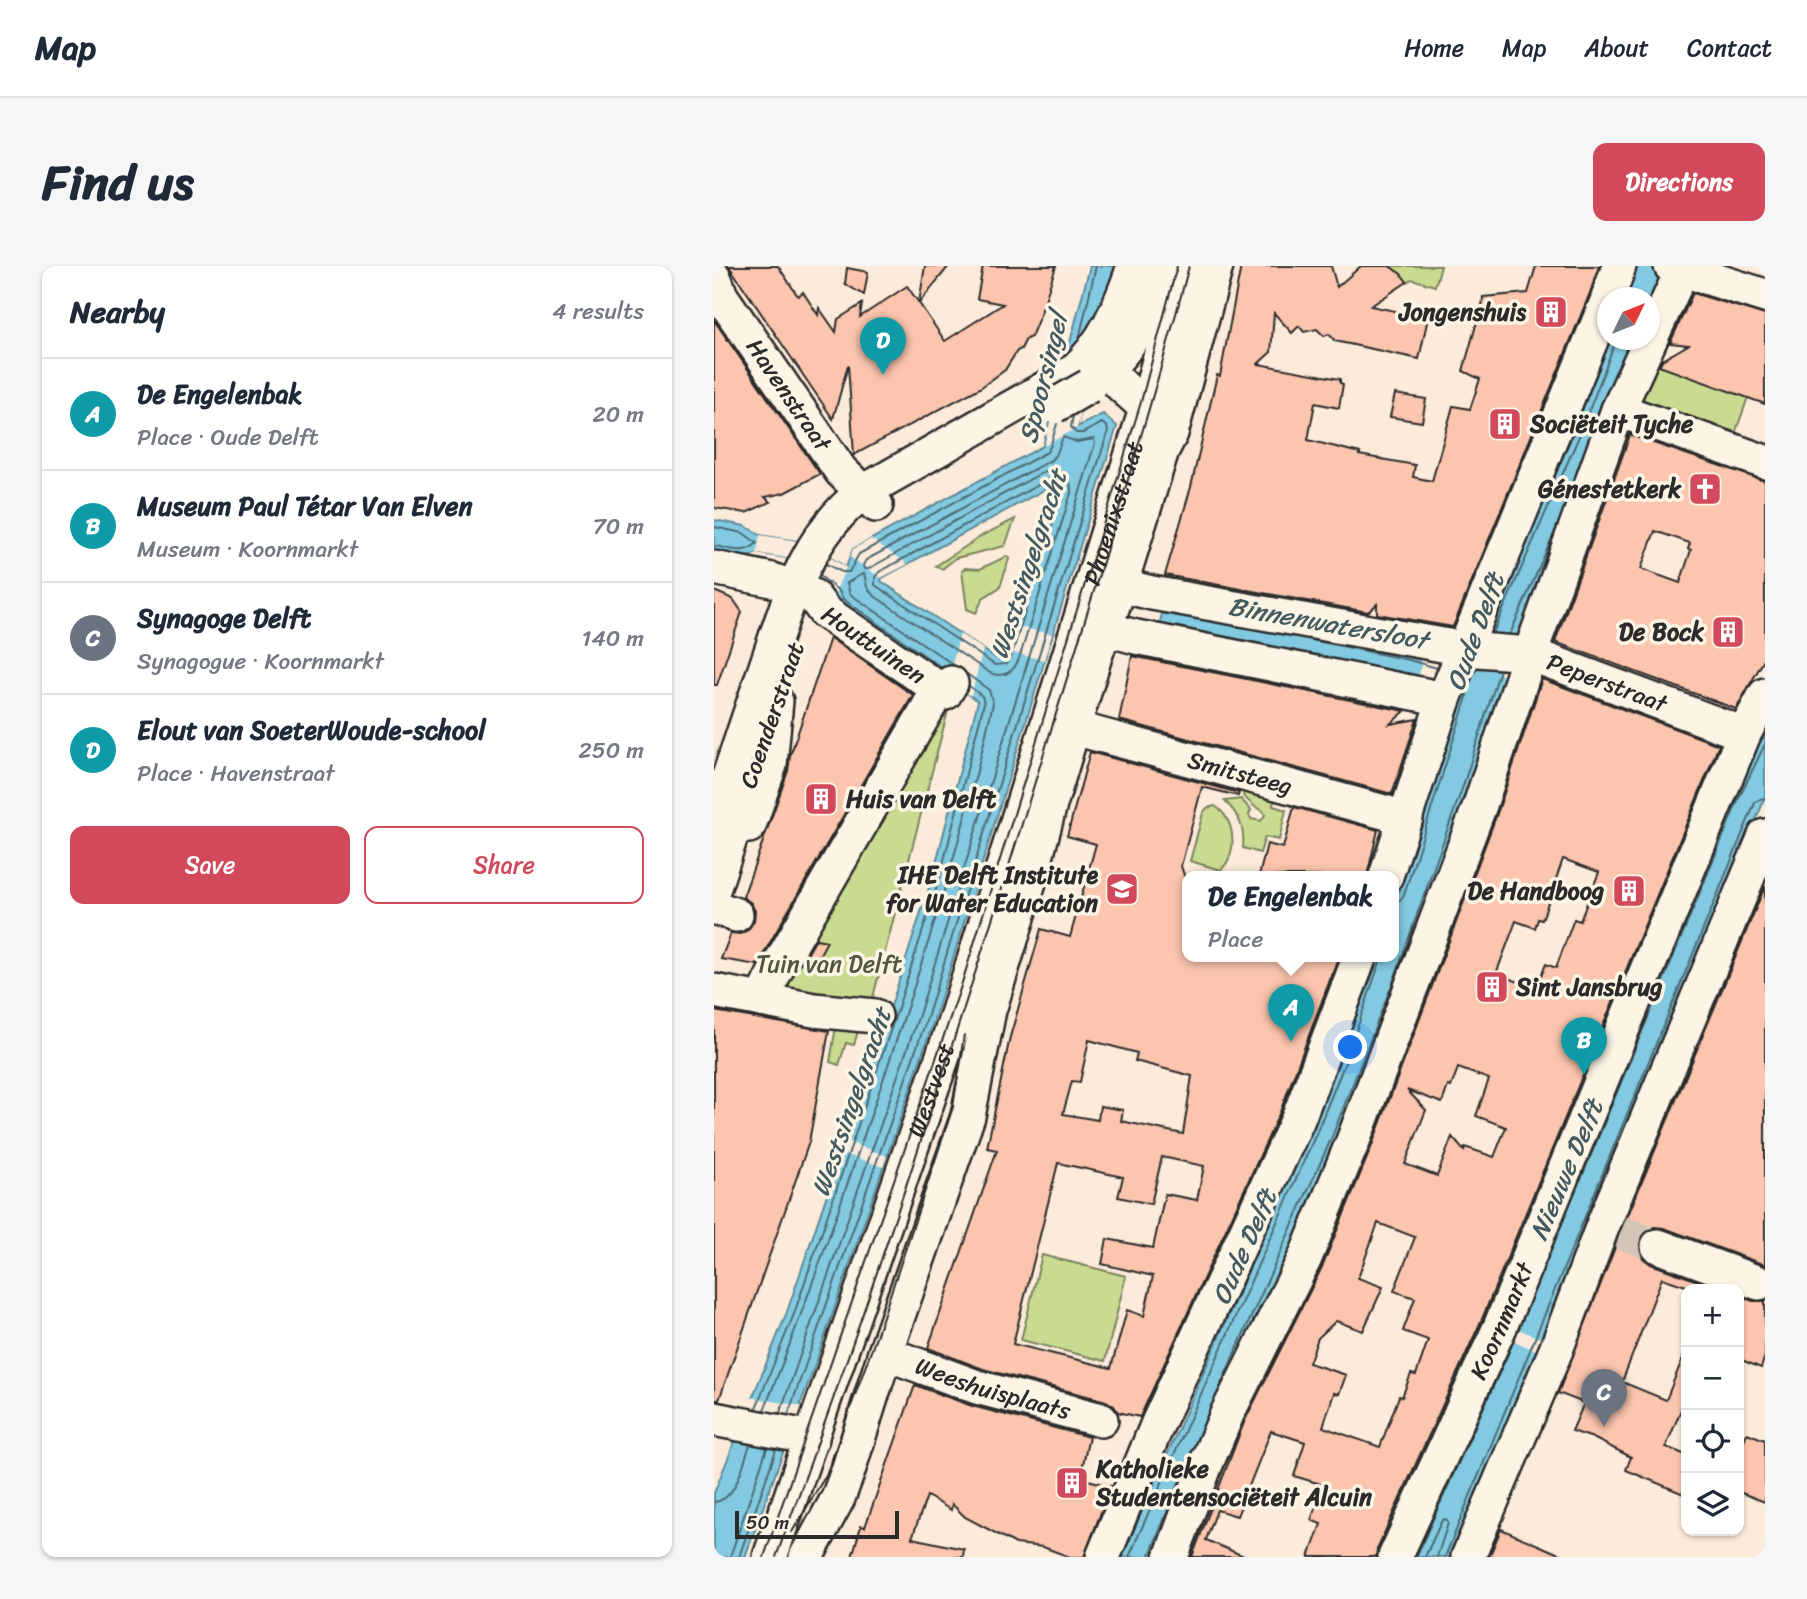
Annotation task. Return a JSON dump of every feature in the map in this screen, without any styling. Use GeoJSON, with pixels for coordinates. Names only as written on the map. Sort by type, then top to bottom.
{"type":"FeatureCollection","features":[{"type":"Feature","properties":{"kind":"street"},"geometry":{"type":"LineString","coordinates":[[1078,386],[1085,361],[1110,323],[1133,266]]}},
{"type":"Feature","properties":{"kind":"street"},"geometry":{"type":"LineString","coordinates":[[714,568],[772,580],[811,573],[837,514],[869,499],[898,490],[1078,386],[1127,348],[1142,323],[1155,266]]}},
{"type":"Feature","properties":{"kind":"street","name":"Phoenixstraat"},"geometry":{"type":"LineString","coordinates":[[1092,625],[1106,582],[1147,406],[1184,266]]}},
{"type":"Feature","properties":{"kind":"street","name":"Phoenixstraat"},"geometry":{"type":"LineString","coordinates":[[1106,582],[1171,433],[1216,266]]}},
{"type":"Feature","properties":{"kind":"street"},"geometry":{"type":"LineString","coordinates":[[1612,287],[1619,266]]}},
{"type":"Feature","properties":{"kind":"street"},"geometry":{"type":"LineString","coordinates":[[1171,1557],[1215,1443],[1304,1258],[1353,1140],[1480,805],[1521,653],[1618,410],[1679,267],[1765,296]]}},
{"type":"Feature","properties":{"kind":"street","name":"Havenstraat"},"geometry":{"type":"LineString","coordinates":[[714,277],[721,296],[841,471],[869,499]]}},
{"type":"Feature","properties":{"kind":"street"},"geometry":{"type":"LineString","coordinates":[[1078,386],[1119,332],[1110,323]]}},
{"type":"Feature","properties":{"kind":"street"},"geometry":{"type":"LineString","coordinates":[[1388,871],[1445,695],[1467,653],[1597,326]]}},
{"type":"Feature","properties":{"kind":"street","name":"Phoenixstraat"},"geometry":{"type":"LineString","coordinates":[[1078,386],[1116,382],[1147,406],[1160,426],[1163,450]]}},
{"type":"Feature","properties":{"kind":"street"},"geometry":{"type":"LineString","coordinates":[[1147,406],[1161,407],[1171,401],[1183,387]]}},
{"type":"Feature","properties":{"kind":"street"},"geometry":{"type":"LineString","coordinates":[[1618,410],[1765,461]]}},
{"type":"Feature","properties":{"kind":"street","name":"Houttuinen"},"geometry":{"type":"LineString","coordinates":[[761,1000],[776,970],[945,686],[825,612],[811,573]]}},
{"type":"Feature","properties":{"kind":"street","name":"Coenderstraat"},"geometry":{"type":"LineString","coordinates":[[722,903],[811,573]]}},
{"type":"Feature","properties":{"kind":"street","name":"Coenderstraat"},"geometry":{"type":"LineString","coordinates":[[714,821],[811,573]]}},
{"type":"Feature","properties":{"kind":"street"},"geometry":{"type":"LineString","coordinates":[[1106,582],[1467,653]]}},
{"type":"Feature","properties":{"kind":"street"},"geometry":{"type":"LineString","coordinates":[[1092,625],[1445,695]]}},
{"type":"Feature","properties":{"kind":"street","name":"Westvest"},"geometry":{"type":"LineString","coordinates":[[806,1557],[838,1497],[968,1116],[989,1010],[1095,656],[1092,625]]}},
{"type":"Feature","properties":{"kind":"street","name":"Westvest"},"geometry":{"type":"LineString","coordinates":[[769,1557],[801,1436],[956,1021],[1092,625]]}},
{"type":"Feature","properties":{"kind":"street","name":"Peperstraat"},"geometry":{"type":"LineString","coordinates":[[1467,653],[1521,653],[1744,734]]}},
{"type":"Feature","properties":{"kind":"street","name":"Koornmarkt"},"geometry":{"type":"LineString","coordinates":[[1395,1557],[1505,1316],[1744,734],[1765,695]]}},
{"type":"Feature","properties":{"kind":"street","name":"Smitsteeg"},"geometry":{"type":"LineString","coordinates":[[1074,728],[1406,818]]}},
{"type":"Feature","properties":{"kind":"street"},"geometry":{"type":"LineString","coordinates":[[1468,1557],[1610,1228],[1765,836]]}},
{"type":"Feature","properties":{"kind":"street"},"geometry":{"type":"LineString","coordinates":[[1103,1557],[1158,1423],[1298,1119],[1359,962]]}},
{"type":"Feature","properties":{"kind":"street"},"geometry":{"type":"LineString","coordinates":[[714,991],[812,1013],[874,1016]]}},
{"type":"Feature","properties":{"kind":"street"},"geometry":{"type":"LineString","coordinates":[[1658,1246],[1759,1283]]}},
{"type":"Feature","properties":{"kind":"street","name":"Weeshuisplaats"},"geometry":{"type":"LineString","coordinates":[[885,1353],[976,1387],[1101,1420]]}},
{"type":"Feature","properties":{"kind":"street"},"geometry":{"type":"LineString","coordinates":[[715,1420],[801,1436]]}},
{"type":"Feature","properties":{"kind":"green space"},"geometry":{"type":"Polygon","coordinates":[[[1389,266],[1441,266],[1435,286],[1412,279],[1407,282],[1389,266]]]}},
{"type":"Feature","properties":{"kind":"green space"},"geometry":{"type":"Polygon","coordinates":[[[1654,364],[1748,397],[1735,434],[1641,401],[1654,364]]]}},
{"type":"Feature","properties":{"kind":"green space"},"geometry":{"type":"Polygon","coordinates":[[[1015,519],[1005,546],[956,558],[942,569],[936,566],[983,535],[1015,519]]]}},
{"type":"Feature","properties":{"kind":"green space"},"geometry":{"type":"Polygon","coordinates":[[[1007,556],[1009,559],[1000,587],[983,598],[976,613],[967,609],[962,571],[965,568],[980,569],[1007,556]]]}},
{"type":"Feature","properties":{"kind":"green space","name":"Tuin van Delft"},"geometry":{"type":"Polygon","coordinates":[[[951,699],[866,1024],[860,1024],[854,1045],[846,1043],[839,1065],[830,1062],[837,1021],[798,1013],[770,964],[951,699]]]}},
{"type":"Feature","properties":{"kind":"green space"},"geometry":{"type":"Polygon","coordinates":[[[1245,789],[1275,795],[1273,806],[1286,810],[1279,840],[1265,837],[1260,853],[1243,848],[1240,822],[1225,801],[1241,799],[1251,810],[1251,819],[1261,821],[1265,815],[1263,811],[1243,796],[1245,789]]]}},
{"type":"Feature","properties":{"kind":"green space"},"geometry":{"type":"Polygon","coordinates":[[[1215,806],[1227,820],[1232,837],[1230,855],[1221,870],[1190,861],[1203,813],[1207,808],[1215,806]]]}},
{"type":"Feature","properties":{"kind":"green space"},"geometry":{"type":"Polygon","coordinates":[[[1042,1255],[1126,1276],[1105,1361],[1021,1340],[1042,1255]]]}},
{"type":"Feature","properties":{"kind":"water"},"geometry":{"type":"Polygon","coordinates":[[[1090,266],[1120,266],[1077,427],[1103,414],[1117,426],[934,1020],[817,1359],[745,1557],[714,1557],[714,1493],[787,1312],[890,1009],[932,878],[978,701],[833,601],[834,596],[786,558],[757,553],[743,559],[714,552],[714,520],[745,526],[760,535],[804,542],[846,567],[853,549],[1043,446],[1090,266]],[[1053,485],[882,578],[881,581],[999,660],[1003,658],[1056,488],[1053,485]]]}},
{"type":"Feature","properties":{"kind":"water"},"geometry":{"type":"Polygon","coordinates":[[[1637,266],[1667,266],[1660,287],[1630,287],[1637,266]]]}},
{"type":"Feature","properties":{"kind":"water"},"geometry":{"type":"Polygon","coordinates":[[[1605,350],[1636,350],[1608,427],[1518,633],[1470,788],[1338,1142],[1183,1486],[1155,1557],[1122,1557],[1310,1131],[1340,1057],[1373,962],[1399,962],[1399,887],[1461,694],[1159,627],[1162,613],[1174,609],[1411,653],[1469,671],[1574,432],[1605,350]]]}},
{"type":"Feature","properties":{"kind":"water"},"geometry":{"type":"Polygon","coordinates":[[[1765,728],[1765,798],[1451,1557],[1408,1557],[1733,795],[1765,728]]]}},
{"type":"Feature","properties":{"kind":"pier"},"geometry":{"type":"Polygon","coordinates":[[[1103,304],[1089,386],[1077,428],[1044,446],[1068,351],[1086,331],[1103,304]]]}},
{"type":"Feature","properties":{"kind":"pier"},"geometry":{"type":"Polygon","coordinates":[[[760,535],[804,542],[846,567],[834,596],[786,558],[757,553],[760,535]]]}},
{"type":"Feature","properties":{"kind":"pier"},"geometry":{"type":"Polygon","coordinates":[[[871,539],[908,564],[881,578],[850,557],[853,549],[871,539]]]}},
{"type":"Feature","properties":{"kind":"pier"},"geometry":{"type":"Polygon","coordinates":[[[1013,626],[1052,634],[1044,660],[1005,651],[1013,626]]]}},
{"type":"Feature","properties":{"kind":"pier"},"geometry":{"type":"Polygon","coordinates":[[[1489,631],[1494,637],[1514,638],[1518,633],[1505,679],[1495,667],[1481,665],[1469,672],[1489,631]]]}},
{"type":"Feature","properties":{"kind":"pier"},"geometry":{"type":"Polygon","coordinates":[[[960,634],[983,649],[971,696],[948,680],[960,634]]]}},
{"type":"Feature","properties":{"kind":"pier"},"geometry":{"type":"Polygon","coordinates":[[[1411,653],[1469,672],[1461,693],[1412,680],[1419,675],[1421,665],[1419,657],[1411,653]]]}},
{"type":"Feature","properties":{"kind":"pier"},"geometry":{"type":"Polygon","coordinates":[[[846,1141],[887,1156],[883,1167],[842,1153],[846,1141]]]}},
{"type":"Feature","properties":{"kind":"pier"},"geometry":{"type":"Polygon","coordinates":[[[1509,1325],[1544,1340],[1540,1352],[1504,1337],[1509,1325]]]}},
{"type":"Feature","properties":{"kind":"pier"},"geometry":{"type":"Polygon","coordinates":[[[749,1397],[801,1406],[786,1447],[732,1438],[749,1397]]]}},
{"type":"Feature","properties":{"kind":"building"},"geometry":{"type":"Polygon","coordinates":[[[729,266],[778,266],[798,296],[803,292],[818,315],[819,308],[836,332],[838,319],[862,304],[860,317],[907,286],[945,341],[1003,304],[977,299],[983,266],[1056,266],[1031,337],[1026,339],[1005,370],[980,388],[854,455],[848,365],[833,419],[729,266]]]}},
{"type":"Feature","properties":{"kind":"building"},"geometry":{"type":"Polygon","coordinates":[[[925,266],[949,266],[919,303],[925,266]]]}},
{"type":"Feature","properties":{"kind":"building"},"geometry":{"type":"Polygon","coordinates":[[[1241,266],[1331,266],[1337,287],[1361,266],[1389,266],[1401,274],[1407,282],[1371,306],[1428,318],[1419,359],[1335,341],[1329,334],[1324,336],[1317,329],[1304,332],[1299,326],[1292,333],[1274,313],[1271,352],[1258,364],[1340,379],[1343,384],[1339,408],[1315,403],[1308,440],[1360,453],[1359,455],[1415,465],[1413,477],[1432,481],[1453,406],[1470,409],[1480,379],[1463,371],[1478,318],[1481,318],[1483,297],[1528,293],[1536,266],[1599,266],[1453,627],[1377,614],[1377,604],[1368,612],[1165,575],[1191,487],[1217,375],[1220,376],[1241,266]]]}},
{"type":"Feature","properties":{"kind":"building"},"geometry":{"type":"Polygon","coordinates":[[[847,268],[868,272],[864,295],[845,284],[847,268]]]}},
{"type":"Feature","properties":{"kind":"building"},"geometry":{"type":"Polygon","coordinates":[[[1693,293],[1765,315],[1765,404],[1659,366],[1662,360],[1688,345],[1670,343],[1693,293]]]}},
{"type":"Feature","properties":{"kind":"building"},"geometry":{"type":"Polygon","coordinates":[[[714,320],[820,474],[784,493],[765,497],[770,502],[746,513],[714,508],[714,320]]]}},
{"type":"Feature","properties":{"kind":"building"},"geometry":{"type":"Polygon","coordinates":[[[1395,394],[1426,399],[1422,422],[1390,417],[1395,394]]]}},
{"type":"Feature","properties":{"kind":"building"},"geometry":{"type":"Polygon","coordinates":[[[1630,435],[1765,481],[1765,658],[1736,709],[1555,642],[1630,435]],[[1655,531],[1641,569],[1680,583],[1691,550],[1688,549],[1690,543],[1655,531]]]}},
{"type":"Feature","properties":{"kind":"building"},"geometry":{"type":"Polygon","coordinates":[[[714,591],[733,599],[742,612],[717,685],[714,685],[714,591]]]}},
{"type":"Feature","properties":{"kind":"building","name":"Huis van Delft"},"geometry":{"type":"Polygon","coordinates":[[[830,638],[913,695],[757,965],[721,959],[731,933],[740,934],[748,930],[754,921],[755,911],[751,903],[743,897],[788,771],[790,756],[830,638]]]}},
{"type":"Feature","properties":{"kind":"building"},"geometry":{"type":"Polygon","coordinates":[[[1132,656],[1405,711],[1390,724],[1417,719],[1392,794],[1119,720],[1132,656]]]}},
{"type":"Feature","properties":{"kind":"building"},"geometry":{"type":"Polygon","coordinates":[[[1542,679],[1719,745],[1482,1319],[1377,1549],[1376,1557],[1309,1557],[1321,1524],[1311,1520],[1324,1485],[1294,1476],[1305,1442],[1271,1431],[1237,1516],[1217,1510],[1206,1540],[1246,1557],[1192,1557],[1245,1420],[1322,1267],[1371,1148],[1498,811],[1542,679]],[[1563,859],[1542,920],[1538,919],[1535,928],[1516,921],[1496,974],[1536,988],[1546,964],[1556,968],[1574,919],[1580,921],[1599,872],[1563,859]],[[1458,1068],[1451,1087],[1448,1086],[1442,1103],[1407,1090],[1426,1110],[1405,1164],[1437,1176],[1452,1137],[1464,1151],[1465,1147],[1494,1157],[1506,1127],[1476,1116],[1489,1079],[1458,1068]],[[1378,1223],[1358,1278],[1383,1287],[1363,1331],[1336,1321],[1318,1338],[1309,1363],[1346,1375],[1339,1394],[1334,1393],[1323,1427],[1380,1447],[1399,1396],[1402,1397],[1411,1374],[1416,1375],[1428,1340],[1403,1331],[1415,1298],[1394,1291],[1415,1237],[1378,1223]]]}},
{"type":"Feature","properties":{"kind":"building"},"geometry":{"type":"Polygon","coordinates":[[[1090,752],[1239,793],[1238,796],[1202,787],[1181,866],[1182,962],[1337,962],[1280,1112],[1140,1417],[1118,1412],[1106,1401],[983,1369],[928,1348],[997,1150],[987,1148],[1010,1037],[1041,929],[1070,937],[1096,844],[1067,836],[1090,752]],[[1089,1040],[1080,1082],[1072,1081],[1063,1114],[1098,1120],[1100,1106],[1123,1110],[1121,1121],[1183,1134],[1192,1076],[1135,1061],[1137,1053],[1089,1040]],[[1162,1157],[1151,1204],[1118,1197],[1123,1177],[1058,1163],[1013,1344],[1111,1368],[1127,1310],[1144,1316],[1153,1276],[1102,1264],[1107,1239],[1153,1248],[1165,1194],[1197,1200],[1204,1166],[1162,1157]]]}},
{"type":"Feature","properties":{"kind":"building"},"geometry":{"type":"Polygon","coordinates":[[[1294,807],[1378,830],[1368,871],[1260,871],[1267,844],[1283,848],[1294,807]]]}},
{"type":"Feature","properties":{"kind":"building"},"geometry":{"type":"Polygon","coordinates":[[[1765,886],[1765,1265],[1664,1228],[1654,1227],[1646,1231],[1640,1240],[1639,1250],[1643,1258],[1651,1264],[1706,1284],[1681,1284],[1662,1278],[1622,1382],[1666,1400],[1681,1362],[1681,1410],[1666,1447],[1681,1453],[1681,1493],[1626,1470],[1631,1457],[1572,1431],[1584,1403],[1558,1393],[1621,1232],[1765,886]]]}},
{"type":"Feature","properties":{"kind":"building"},"geometry":{"type":"Polygon","coordinates":[[[816,939],[827,941],[817,960],[805,958],[816,939]]]}},
{"type":"Feature","properties":{"kind":"building"},"geometry":{"type":"Polygon","coordinates":[[[714,1011],[829,1031],[809,1142],[719,1400],[714,1400],[714,1011]]]}},
{"type":"Feature","properties":{"kind":"building"},"geometry":{"type":"Polygon","coordinates":[[[1744,1298],[1765,1301],[1765,1356],[1761,1368],[1744,1361],[1744,1298]]]}},
{"type":"Feature","properties":{"kind":"building"},"geometry":{"type":"Polygon","coordinates":[[[915,1385],[972,1406],[1089,1437],[1080,1478],[1111,1486],[1084,1557],[1070,1557],[1043,1547],[1016,1544],[965,1517],[952,1504],[951,1510],[927,1496],[912,1538],[964,1549],[963,1557],[852,1557],[861,1526],[865,1527],[915,1385]]]}},
{"type":"Feature","properties":{"kind":"building"},"geometry":{"type":"Polygon","coordinates":[[[1747,1433],[1765,1440],[1765,1502],[1744,1494],[1744,1440],[1747,1433]]]}},
{"type":"Feature","properties":{"kind":"building"},"geometry":{"type":"Polygon","coordinates":[[[1501,1529],[1566,1557],[1489,1557],[1501,1529]]]}},
{"type":"Feature","properties":{"kind":"tunnel"},"geometry":{"type":"LineString","coordinates":[[1616,1230],[1658,1246]]}},
{"type":"Feature","properties":{"kind":"tram line"},"geometry":{"type":"LineString","coordinates":[[764,1557],[961,986],[1141,402],[1177,266]]}},
{"type":"Feature","properties":{"kind":"tram line"},"geometry":{"type":"LineString","coordinates":[[776,1557],[882,1258],[980,958],[1118,512],[1189,266]]}},
{"type":"Feature","properties":{"kind":"tram line"},"geometry":{"type":"LineString","coordinates":[[792,1532],[826,1475],[874,1343],[953,1107],[964,1035]]}},
{"type":"Feature","properties":{"kind":"place","name":"Jongenshuis"},"geometry":{"type":"Point","coordinates":[1551,312]}},
{"type":"Feature","properties":{"kind":"place","name":"Elout van SoeterWoude-school"},"geometry":{"type":"Point","coordinates":[883,375]}},
{"type":"Feature","properties":{"kind":"place","name":"Sociëteit Tyche"},"geometry":{"type":"Point","coordinates":[1505,424]}},
{"type":"Feature","properties":{"kind":"place","name":"Génestetkerk"},"geometry":{"type":"Point","coordinates":[1705,489]}},
{"type":"Feature","properties":{"kind":"place","name":"De Bock"},"geometry":{"type":"Point","coordinates":[1728,632]}},
{"type":"Feature","properties":{"kind":"place","name":"Huis van Delft"},"geometry":{"type":"Point","coordinates":[821,799]}},
{"type":"Feature","properties":{"kind":"place","name":"IHE Delft Institute for Water Education"},"geometry":{"type":"Point","coordinates":[1122,889]}},
{"type":"Feature","properties":{"kind":"place","name":"De Handboog"},"geometry":{"type":"Point","coordinates":[1629,891]}},
{"type":"Feature","properties":{"kind":"place","name":"Sint Jansbrug"},"geometry":{"type":"Point","coordinates":[1492,987]}},
{"type":"Feature","properties":{"kind":"place","name":"De Engelenbak"},"geometry":{"type":"Point","coordinates":[1291,1042]}},
{"type":"Feature","properties":{"kind":"place","name":"Museum Paul Tétar Van Elven"},"geometry":{"type":"Point","coordinates":[1584,1075]}},
{"type":"Feature","properties":{"kind":"place","name":"Synagoge Delft"},"geometry":{"type":"Point","coordinates":[1604,1427]}},
{"type":"Feature","properties":{"kind":"place","name":"Katholieke Studentensociëteit Alcuin"},"geometry":{"type":"Point","coordinates":[1072,1483]}},
{"type":"Feature","properties":{"kind":"water label","name":"Spoorsingel"},"geometry":{"type":"Point","coordinates":[1043,378]}},
{"type":"Feature","properties":{"kind":"water label","name":"Westsingelgracht"},"geometry":{"type":"Point","coordinates":[1028,564]}},
{"type":"Feature","properties":{"kind":"water label","name":"Binnenwatersloot"},"geometry":{"type":"Point","coordinates":[1328,623]}},
{"type":"Feature","properties":{"kind":"water label","name":"Oude Delft"},"geometry":{"type":"Point","coordinates":[1475,632]}},
{"type":"Feature","properties":{"kind":"water label","name":"Westsingelgracht"},"geometry":{"type":"Point","coordinates":[851,1102]}},
{"type":"Feature","properties":{"kind":"water label","name":"Nieuwe Delft"},"geometry":{"type":"Point","coordinates":[1566,1170]}},
{"type":"Feature","properties":{"kind":"water label","name":"Oude Delft"},"geometry":{"type":"Point","coordinates":[1244,1247]}}]}
